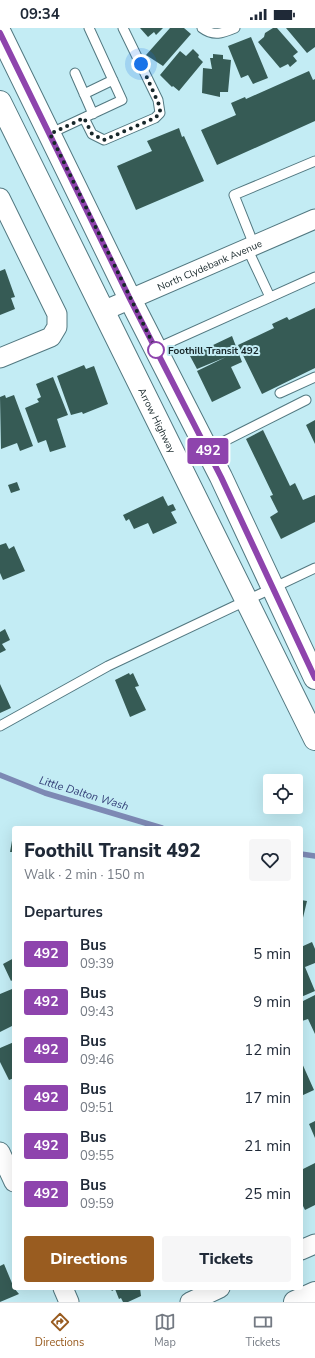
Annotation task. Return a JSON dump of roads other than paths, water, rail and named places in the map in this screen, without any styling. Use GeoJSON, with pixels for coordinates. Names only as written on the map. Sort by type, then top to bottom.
{"type":"FeatureCollection","features":[{"type":"Feature","properties":{"kind":"main road"},"geometry":{"type":"LineString","coordinates":[[0,33],[130,299],[207,449],[315,678]]}},
{"type":"Feature","properties":{"kind":"main road","name":"Arrow Highway"},"geometry":{"type":"LineString","coordinates":[[0,102],[315,739]]}},
{"type":"Feature","properties":{"kind":"main road"},"geometry":{"type":"LineString","coordinates":[[295,1302],[315,1293]]}},
{"type":"Feature","properties":{"kind":"street"},"geometry":{"type":"LineString","coordinates":[[0,198],[58,314],[57,327],[51,337],[43,342],[0,358]]}},
{"type":"Feature","properties":{"kind":"street","name":"North Clydebank Avenue"},"geometry":{"type":"LineString","coordinates":[[103,311],[315,219]]}},
{"type":"Feature","properties":{"kind":"street"},"geometry":{"type":"LineString","coordinates":[[0,1152],[12,1178]]}},
{"type":"Feature","properties":{"kind":"street"},"geometry":{"type":"LineString","coordinates":[[303,1249],[315,1244]]}},
{"type":"Feature","properties":{"kind":"street"},"geometry":{"type":"LineString","coordinates":[[64,1290],[69,1302]]}},
{"type":"Feature","properties":{"kind":"street"},"geometry":{"type":"LineString","coordinates":[[190,1302],[216,1290]]}},
{"type":"Feature","properties":{"kind":"lane"},"geometry":{"type":"LineString","coordinates":[[50,134],[122,100],[89,28]]}},
{"type":"Feature","properties":{"kind":"lane"},"geometry":{"type":"LineString","coordinates":[[75,73],[84,94],[92,134],[104,140],[155,118],[160,113],[158,100],[123,28]]}},
{"type":"Feature","properties":{"kind":"lane"},"geometry":{"type":"LineString","coordinates":[[202,28],[210,34],[221,34],[235,28]]}},
{"type":"Feature","properties":{"kind":"lane"},"geometry":{"type":"LineString","coordinates":[[84,94],[113,80]]}},
{"type":"Feature","properties":{"kind":"lane"},"geometry":{"type":"LineString","coordinates":[[270,297],[234,195],[315,161]]}},
{"type":"Feature","properties":{"kind":"lane"},"geometry":{"type":"LineString","coordinates":[[155,348],[315,277]]}},
{"type":"Feature","properties":{"kind":"lane"},"geometry":{"type":"LineString","coordinates":[[280,394],[315,377]]}},
{"type":"Feature","properties":{"kind":"lane"},"geometry":{"type":"LineString","coordinates":[[179,464],[306,400]]}},
{"type":"Feature","properties":{"kind":"lane"},"geometry":{"type":"LineString","coordinates":[[0,726],[108,666],[315,568]]}},
{"type":"Feature","properties":{"kind":"waterway","name":"Little Dalton Wash"},"geometry":{"type":"LineString","coordinates":[[0,775],[45,793],[155,826]]}},
{"type":"Feature","properties":{"kind":"waterway","name":"Little Dalton Wash"},"geometry":{"type":"LineString","coordinates":[[303,854],[315,856]]}},
{"type":"Feature","properties":{"kind":"place","name":"Foothill Transit 492"},"geometry":{"type":"Point","coordinates":[156,350]}}]}
